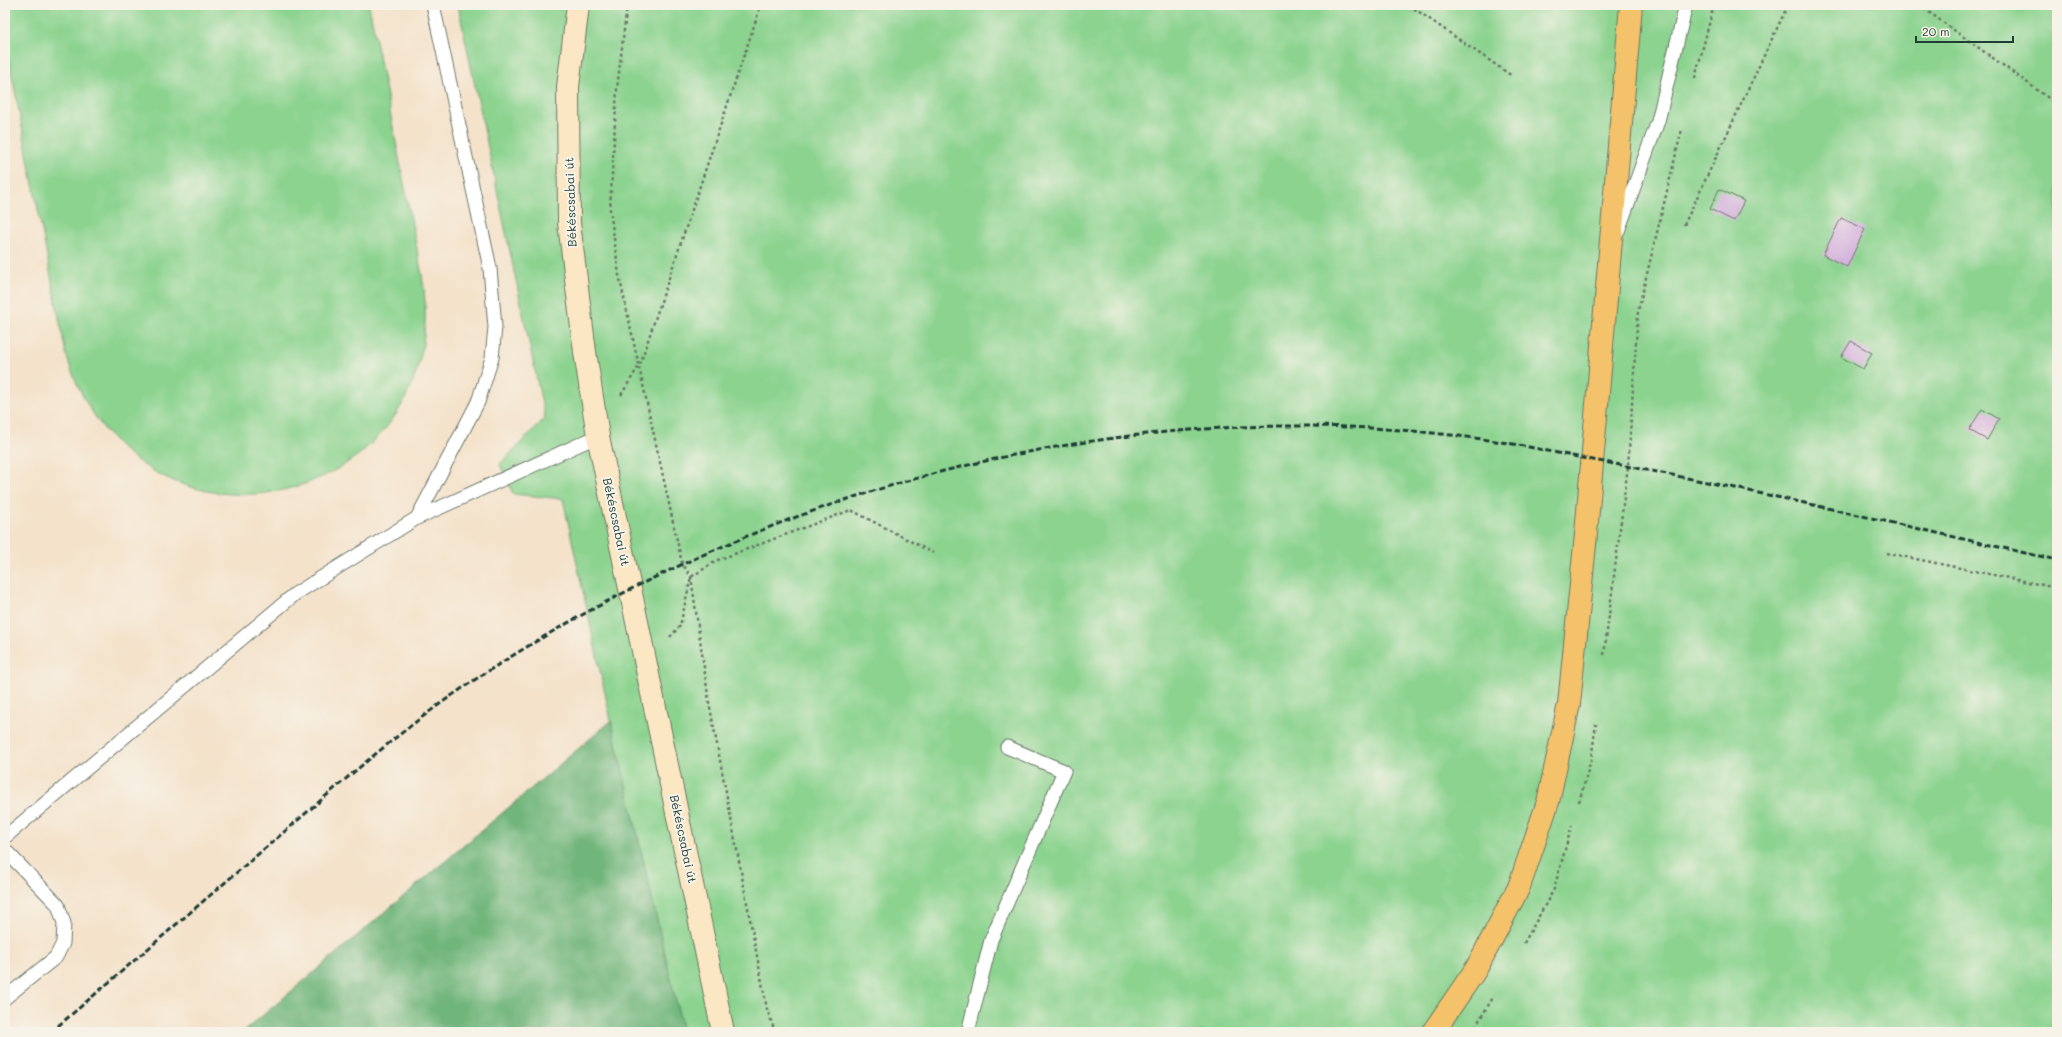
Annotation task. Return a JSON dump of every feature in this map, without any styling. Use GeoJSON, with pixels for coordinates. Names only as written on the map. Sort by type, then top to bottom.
{"type":"FeatureCollection","features":[{"type":"Feature","properties":{"kind":"main road"},"geometry":{"type":"LineString","coordinates":[[1433,1032],[1476,969],[1519,886],[1548,802],[1569,704],[1586,534],[1608,259],[1631,5]]}},
{"type":"Feature","properties":{"kind":"street","name":"Békéscsabai út"},"geometry":{"type":"LineString","coordinates":[[578,5],[568,87],[570,223],[585,352],[598,436],[723,1032]]}},
{"type":"Feature","properties":{"kind":"lane"},"geometry":{"type":"LineString","coordinates":[[417,518],[478,402],[492,358],[495,327],[490,268],[432,5]]}},
{"type":"Feature","properties":{"kind":"lane"},"geometry":{"type":"LineString","coordinates":[[1608,259],[1658,121],[1686,5]]}},
{"type":"Feature","properties":{"kind":"lane"},"geometry":{"type":"LineString","coordinates":[[5,837],[295,594],[417,518],[598,436]]}},
{"type":"Feature","properties":{"kind":"lane"},"geometry":{"type":"LineString","coordinates":[[968,1032],[991,940],[1064,771],[1007,747]]}},
{"type":"Feature","properties":{"kind":"lane"},"geometry":{"type":"LineString","coordinates":[[5,850],[58,905],[64,923],[63,943],[56,957],[5,998]]}},
{"type":"Feature","properties":{"kind":"path"},"geometry":{"type":"LineString","coordinates":[[627,5],[617,89],[610,209],[619,275],[640,364],[682,563],[691,577],[709,702],[767,1009],[775,1032]]}},
{"type":"Feature","properties":{"kind":"path"},"geometry":{"type":"LineString","coordinates":[[620,396],[640,364],[761,5]]}},
{"type":"Feature","properties":{"kind":"path"},"geometry":{"type":"LineString","coordinates":[[1409,5],[1512,76]]}},
{"type":"Feature","properties":{"kind":"path"},"geometry":{"type":"LineString","coordinates":[[1684,225],[1788,5]]}},
{"type":"Feature","properties":{"kind":"path"},"geometry":{"type":"LineString","coordinates":[[1919,5],[2057,104]]}},
{"type":"Feature","properties":{"kind":"path"},"geometry":{"type":"LineString","coordinates":[[646,664],[680,626],[691,577],[718,560],[851,510],[933,554]]}},
{"type":"Feature","properties":{"kind":"path"},"geometry":{"type":"LineString","coordinates":[[1887,553],[2057,588]]}},
{"type":"Feature","properties":{"kind":"green space"},"geometry":{"type":"Polygon","coordinates":[[[5,5],[369,5],[422,275],[421,355],[393,419],[345,464],[284,490],[219,493],[156,473],[103,427],[66,354],[5,40],[5,5]]]}},
{"type":"Feature","properties":{"kind":"green space"},"geometry":{"type":"Polygon","coordinates":[[[458,5],[2057,5],[2057,1032],[683,1032],[611,721],[563,499],[513,494],[500,464],[545,418],[458,5]]]}},
{"type":"Feature","properties":{"kind":"green space"},"geometry":{"type":"Polygon","coordinates":[[[611,721],[683,1032],[243,1032],[611,721]]]}},
{"type":"Feature","properties":{"kind":"building"},"geometry":{"type":"Polygon","coordinates":[[[1719,189],[1744,201],[1734,221],[1710,209],[1719,189]]]}},
{"type":"Feature","properties":{"kind":"building"},"geometry":{"type":"Polygon","coordinates":[[[1841,218],[1865,229],[1847,267],[1823,255],[1841,218]]]}},
{"type":"Feature","properties":{"kind":"building"},"geometry":{"type":"Polygon","coordinates":[[[1851,341],[1872,353],[1863,369],[1841,357],[1851,341]]]}},
{"type":"Feature","properties":{"kind":"building"},"geometry":{"type":"Polygon","coordinates":[[[1982,409],[1999,419],[1987,440],[1969,430],[1982,409]]]}},
{"type":"Feature","properties":{"kind":"railway"},"geometry":{"type":"LineString","coordinates":[[51,1032],[370,758],[418,720],[467,685],[582,615],[703,555],[829,505],[958,467],[1091,441],[1225,428],[1360,427],[1520,445],[1768,495],[2057,560]]}}]}
